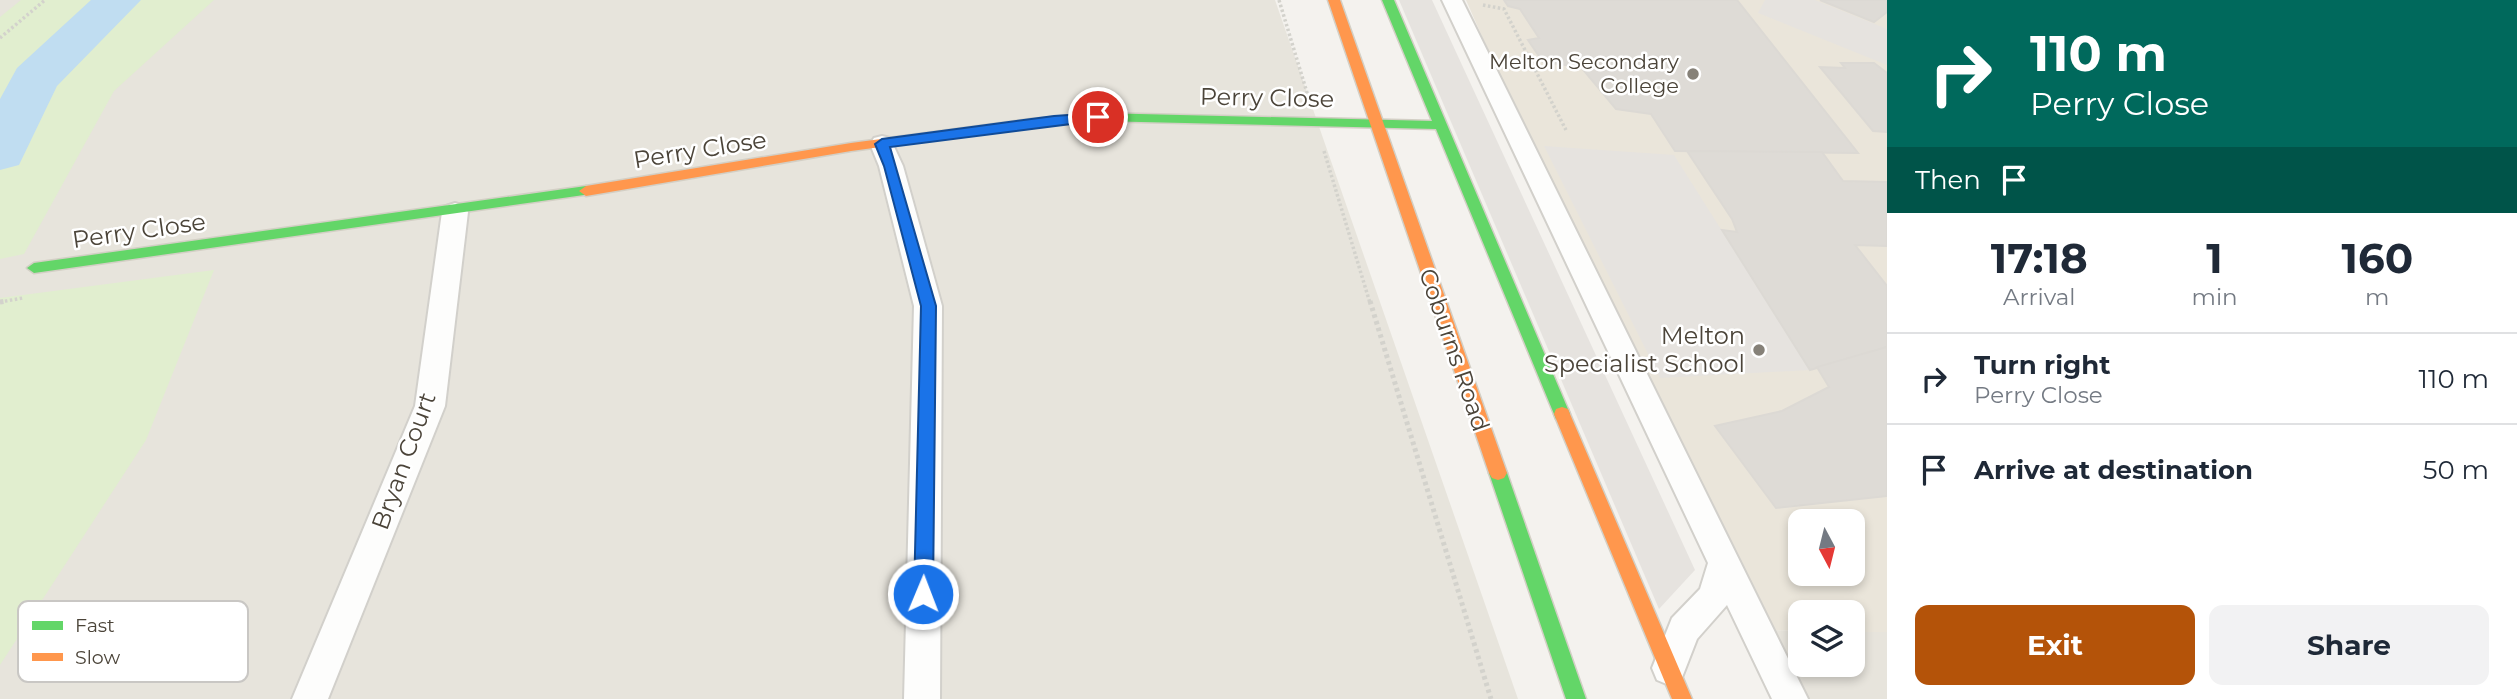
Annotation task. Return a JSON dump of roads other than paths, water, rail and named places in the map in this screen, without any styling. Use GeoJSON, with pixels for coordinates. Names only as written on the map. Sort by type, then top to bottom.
{"type":"FeatureCollection","features":[{"type":"Feature","properties":{"kind":"street","name":"Coburns Road"},"geometry":{"type":"LineString","coordinates":[[1334,0],[1576,699]]}},
{"type":"Feature","properties":{"kind":"street"},"geometry":{"type":"LineString","coordinates":[[1388,0],[1682,699]]}},
{"type":"Feature","properties":{"kind":"street"},"geometry":{"type":"LineString","coordinates":[[1451,0],[1790,699]]}},
{"type":"Feature","properties":{"kind":"street","name":"Perry Close"},"geometry":{"type":"LineString","coordinates":[[34,268],[454,212],[882,144],[1054,120],[1098,117],[1441,125]]}},
{"type":"Feature","properties":{"kind":"street"},"geometry":{"type":"LineString","coordinates":[[882,144],[891,166],[928,306],[922,699]]}},
{"type":"Feature","properties":{"kind":"street","name":"Bryan Court"},"geometry":{"type":"LineString","coordinates":[[310,699],[430,405],[454,212]]}},
{"type":"Feature","properties":{"kind":"street"},"geometry":{"type":"LineString","coordinates":[[1669,668],[1684,629],[1714,597],[1724,563]]}},
{"type":"Feature","properties":{"kind":"waterway"},"geometry":{"type":"LineString","coordinates":[[0,152],[35,79],[118,0]]}},
{"type":"Feature","properties":{"kind":"place","name":"Melton Secondary College"},"geometry":{"type":"Point","coordinates":[1693,74]}},
{"type":"Feature","properties":{"kind":"place","name":"Melton Specialist School"},"geometry":{"type":"Point","coordinates":[1759,350]}}]}
